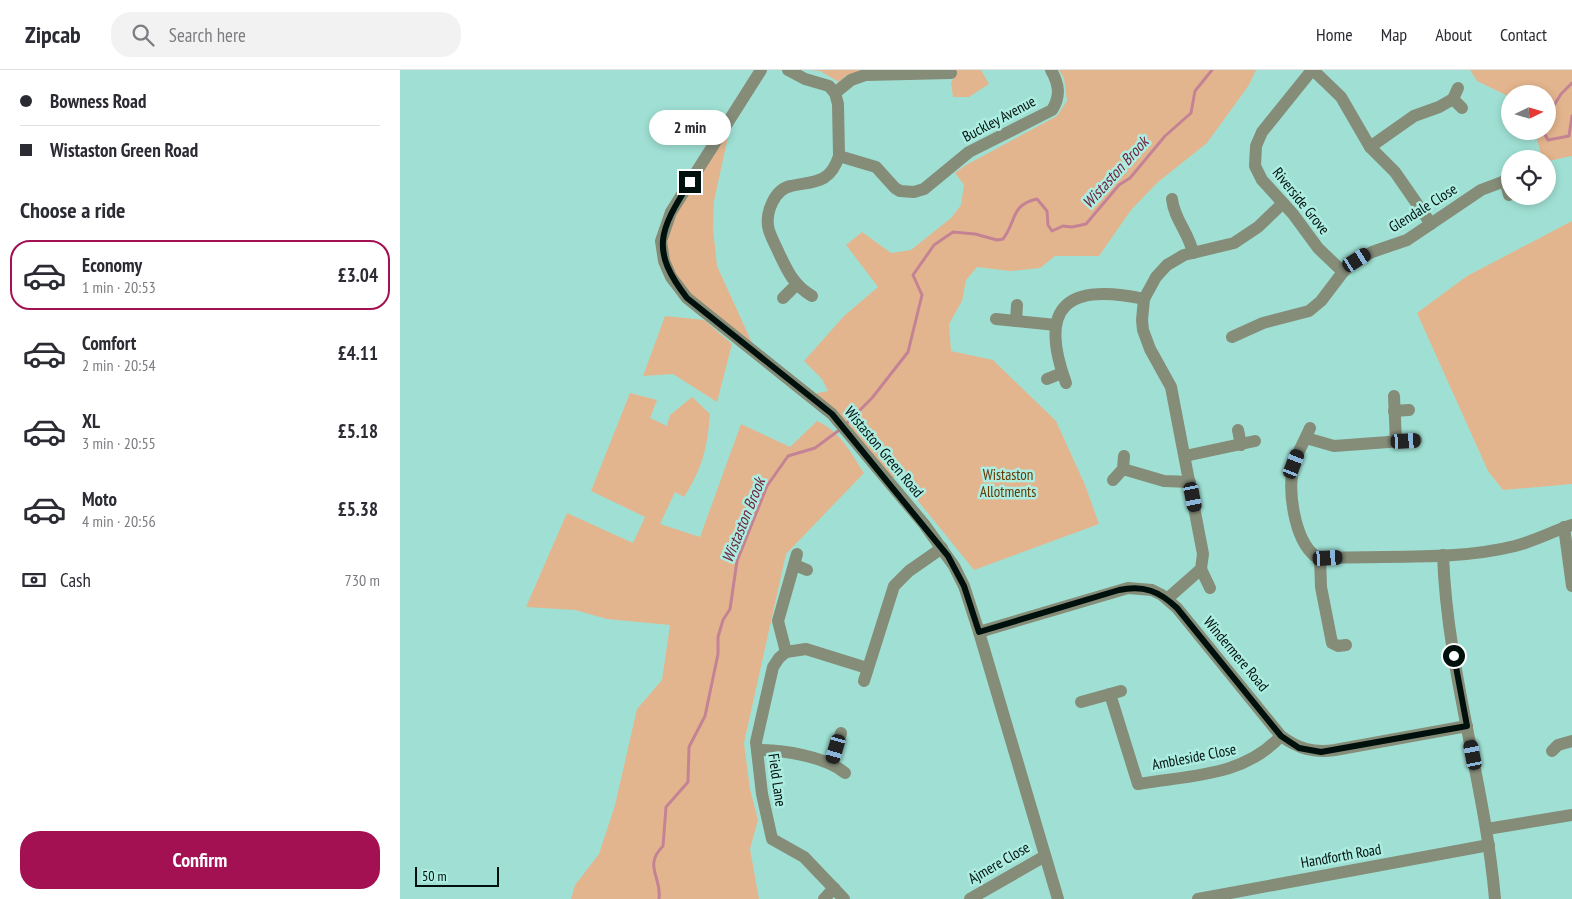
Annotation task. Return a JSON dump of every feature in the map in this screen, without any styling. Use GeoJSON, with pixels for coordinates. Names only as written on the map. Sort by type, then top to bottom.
{"type":"FeatureCollection","features":[{"type":"Feature","properties":{"kind":"street","name":"Wistaston Green Road"},"geometry":{"type":"LineString","coordinates":[[761,70],[671,212],[662,241],[664,261],[671,277],[687,298],[832,414],[942,548],[959,576],[979,632],[1058,899]]}},
{"type":"Feature","properties":{"kind":"street"},"geometry":{"type":"LineString","coordinates":[[788,70],[804,79],[829,86],[835,93],[838,104],[839,156],[830,172],[819,181],[790,186],[782,190],[774,198],[768,226],[785,266],[796,285],[812,296]]}},
{"type":"Feature","properties":{"kind":"street","name":"Buckley Avenue"},"geometry":{"type":"LineString","coordinates":[[839,156],[876,167],[900,191],[914,192],[924,189],[969,152],[1052,110],[1059,92],[1058,82],[1051,70]]}},
{"type":"Feature","properties":{"kind":"street"},"geometry":{"type":"LineString","coordinates":[[1312,70],[1341,97],[1370,146],[1405,184],[1431,224]]}},
{"type":"Feature","properties":{"kind":"street","name":"Riverside Grove"},"geometry":{"type":"LineString","coordinates":[[1312,70],[1269,122],[1256,146],[1255,166],[1258,173],[1318,248],[1343,272]]}},
{"type":"Feature","properties":{"kind":"street"},"geometry":{"type":"LineString","coordinates":[[835,93],[851,80],[865,75],[918,72],[951,73]]}},
{"type":"Feature","properties":{"kind":"street"},"geometry":{"type":"LineString","coordinates":[[1370,146],[1414,116],[1458,98]]}},
{"type":"Feature","properties":{"kind":"street","name":"Glendale Close"},"geometry":{"type":"LineString","coordinates":[[1232,337],[1263,323],[1309,311],[1321,301],[1343,272],[1366,255],[1407,240],[1481,190],[1501,182]]}},
{"type":"Feature","properties":{"kind":"street"},"geometry":{"type":"LineString","coordinates":[[1172,199],[1175,214],[1186,232],[1193,253]]}},
{"type":"Feature","properties":{"kind":"street"},"geometry":{"type":"LineString","coordinates":[[1167,600],[1201,569],[1204,554],[1171,387],[1146,342],[1142,320],[1144,299],[1156,277],[1167,264],[1193,253],[1223,248],[1240,240],[1258,227],[1283,203]]}},
{"type":"Feature","properties":{"kind":"street"},"geometry":{"type":"LineString","coordinates":[[783,298],[796,285]]}},
{"type":"Feature","properties":{"kind":"street"},"geometry":{"type":"LineString","coordinates":[[1047,378],[1064,378],[1056,345],[1056,325],[1065,305],[1084,295],[1112,293],[1144,299]]}},
{"type":"Feature","properties":{"kind":"street"},"geometry":{"type":"LineString","coordinates":[[1016,321],[1017,306]]}},
{"type":"Feature","properties":{"kind":"street"},"geometry":{"type":"LineString","coordinates":[[996,319],[1056,325]]}},
{"type":"Feature","properties":{"kind":"street"},"geometry":{"type":"LineString","coordinates":[[1394,396],[1396,442]]}},
{"type":"Feature","properties":{"kind":"street"},"geometry":{"type":"LineString","coordinates":[[1394,411],[1409,410]]}},
{"type":"Feature","properties":{"kind":"street"},"geometry":{"type":"LineString","coordinates":[[1238,430],[1241,445]]}},
{"type":"Feature","properties":{"kind":"street"},"geometry":{"type":"LineString","coordinates":[[1416,440],[1334,446],[1308,433],[1294,464],[1292,496],[1300,539],[1311,553],[1320,557],[1443,555],[1514,546],[1568,526],[1572,586]]}},
{"type":"Feature","properties":{"kind":"street"},"geometry":{"type":"LineString","coordinates":[[1185,456],[1255,441]]}},
{"type":"Feature","properties":{"kind":"street"},"geometry":{"type":"LineString","coordinates":[[1113,480],[1123,469],[1124,456]]}},
{"type":"Feature","properties":{"kind":"street"},"geometry":{"type":"LineString","coordinates":[[1123,469],[1164,481],[1190,482]]}},
{"type":"Feature","properties":{"kind":"street"},"geometry":{"type":"LineString","coordinates":[[800,563],[778,621],[786,652],[812,650],[866,674],[894,586],[903,576],[942,548]]}},
{"type":"Feature","properties":{"kind":"street"},"geometry":{"type":"LineString","coordinates":[[1443,555],[1447,617],[1487,829],[1495,899]]}},
{"type":"Feature","properties":{"kind":"street"},"geometry":{"type":"LineString","coordinates":[[1320,557],[1321,586],[1332,643],[1338,646],[1346,644]]}},
{"type":"Feature","properties":{"kind":"street"},"geometry":{"type":"LineString","coordinates":[[1201,569],[1210,588]]}},
{"type":"Feature","properties":{"kind":"street","name":"Windermere Road"},"geometry":{"type":"LineString","coordinates":[[979,632],[1128,588],[1152,590],[1167,600],[1281,736],[1299,748],[1321,752],[1467,726]]}},
{"type":"Feature","properties":{"kind":"street","name":"Field Lane"},"geometry":{"type":"LineString","coordinates":[[786,652],[776,662],[771,673],[757,729],[757,750],[762,794],[772,839],[804,857],[844,899]]}},
{"type":"Feature","properties":{"kind":"street","name":"Ambleside Close"},"geometry":{"type":"LineString","coordinates":[[1081,702],[1116,693],[1138,784],[1237,766],[1260,756],[1281,736]]}},
{"type":"Feature","properties":{"kind":"street"},"geometry":{"type":"LineString","coordinates":[[832,764],[841,734]]}},
{"type":"Feature","properties":{"kind":"street"},"geometry":{"type":"LineString","coordinates":[[1552,751],[1558,745],[1572,741]]}},
{"type":"Feature","properties":{"kind":"street"},"geometry":{"type":"LineString","coordinates":[[757,750],[783,750],[832,764],[845,774]]}},
{"type":"Feature","properties":{"kind":"street"},"geometry":{"type":"LineString","coordinates":[[1487,829],[1572,815]]}},
{"type":"Feature","properties":{"kind":"street","name":"Handforth Road"},"geometry":{"type":"LineString","coordinates":[[1204,898],[1489,845]]}},
{"type":"Feature","properties":{"kind":"street","name":"Ajmere Close"},"geometry":{"type":"LineString","coordinates":[[970,899],[1045,856]]}},
{"type":"Feature","properties":{"kind":"street"},"geometry":{"type":"LineString","coordinates":[[824,899],[834,888]]}},
{"type":"Feature","properties":{"kind":"green space"},"geometry":{"type":"Polygon","coordinates":[[[810,70],[868,70],[847,75],[839,82],[820,71],[810,70]]]}},
{"type":"Feature","properties":{"kind":"green space"},"geometry":{"type":"Polygon","coordinates":[[[933,70],[981,70],[989,84],[969,97],[953,97],[951,82],[954,78],[933,70]]]}},
{"type":"Feature","properties":{"kind":"green space","name":"Wistaston Allotments"},"geometry":{"type":"Polygon","coordinates":[[[1059,70],[1256,70],[1249,85],[1207,143],[1158,182],[1131,210],[1099,256],[1055,256],[1040,268],[1010,271],[977,267],[966,280],[962,301],[949,324],[951,351],[993,360],[1056,421],[1085,485],[1099,524],[974,570],[897,475],[887,482],[808,395],[828,391],[822,379],[804,361],[844,316],[878,287],[846,245],[862,232],[891,253],[911,250],[951,218],[961,205],[964,185],[955,173],[966,165],[1057,116],[1067,101],[1064,78],[1059,70]]]}},
{"type":"Feature","properties":{"kind":"green space"},"geometry":{"type":"Polygon","coordinates":[[[1470,70],[1572,70],[1572,156],[1556,159],[1556,150],[1540,150],[1537,140],[1556,140],[1556,85],[1501,85],[1501,93],[1477,81],[1470,70]]]}},
{"type":"Feature","properties":{"kind":"green space"},"geometry":{"type":"Polygon","coordinates":[[[731,123],[714,201],[713,228],[717,266],[753,345],[701,306],[683,287],[668,259],[667,249],[670,226],[684,196],[731,123]]]}},
{"type":"Feature","properties":{"kind":"green space"},"geometry":{"type":"Polygon","coordinates":[[[1572,221],[1572,484],[1503,490],[1488,471],[1417,313],[1467,276],[1572,221]]]}},
{"type":"Feature","properties":{"kind":"green space"},"geometry":{"type":"Polygon","coordinates":[[[665,316],[704,320],[732,344],[717,402],[673,374],[643,376],[665,316]]]}},
{"type":"Feature","properties":{"kind":"green space"},"geometry":{"type":"Polygon","coordinates":[[[630,393],[657,400],[650,418],[667,426],[670,415],[692,397],[710,414],[703,457],[696,476],[684,497],[675,492],[660,524],[700,537],[741,424],[790,447],[817,421],[839,437],[864,473],[786,554],[744,743],[750,789],[758,820],[750,849],[759,899],[571,899],[575,885],[599,854],[615,805],[637,709],[662,680],[670,625],[607,619],[575,610],[526,607],[567,513],[633,543],[645,517],[591,491],[630,393]]]}},
{"type":"Feature","properties":{"kind":"waterway","name":"Wistaston Brook"},"geometry":{"type":"LineString","coordinates":[[846,424],[872,398],[908,352],[922,295],[913,275],[934,245],[953,232],[975,234],[997,240],[1003,239],[1015,214],[1022,205],[1037,199],[1047,211],[1048,225],[1052,231],[1063,226],[1072,227],[1086,224],[1119,185],[1130,178],[1165,136],[1191,113],[1195,91],[1212,70]]}},
{"type":"Feature","properties":{"kind":"waterway"},"geometry":{"type":"LineString","coordinates":[[1556,102],[1572,83]]}},
{"type":"Feature","properties":{"kind":"waterway"},"geometry":{"type":"LineString","coordinates":[[1556,138],[1569,136],[1572,116]]}},
{"type":"Feature","properties":{"kind":"waterway","name":"Wistaston Brook"},"geometry":{"type":"LineString","coordinates":[[659,899],[654,860],[663,846],[666,807],[688,782],[689,747],[705,716],[718,654],[718,637],[723,620],[730,609],[737,561],[767,486],[788,456],[815,448],[842,428]]}},
{"type":"Feature","properties":{"kind":"route"},"geometry":{"type":"LineString","coordinates":[[690,182],[671,212],[662,241],[664,261],[671,277],[687,298],[832,414],[924,524],[948,556],[964,586],[979,632],[1119,590],[1143,588],[1152,590],[1162,595],[1177,608],[1281,736],[1299,748],[1321,752],[1467,726],[1454,656]]}}]}
